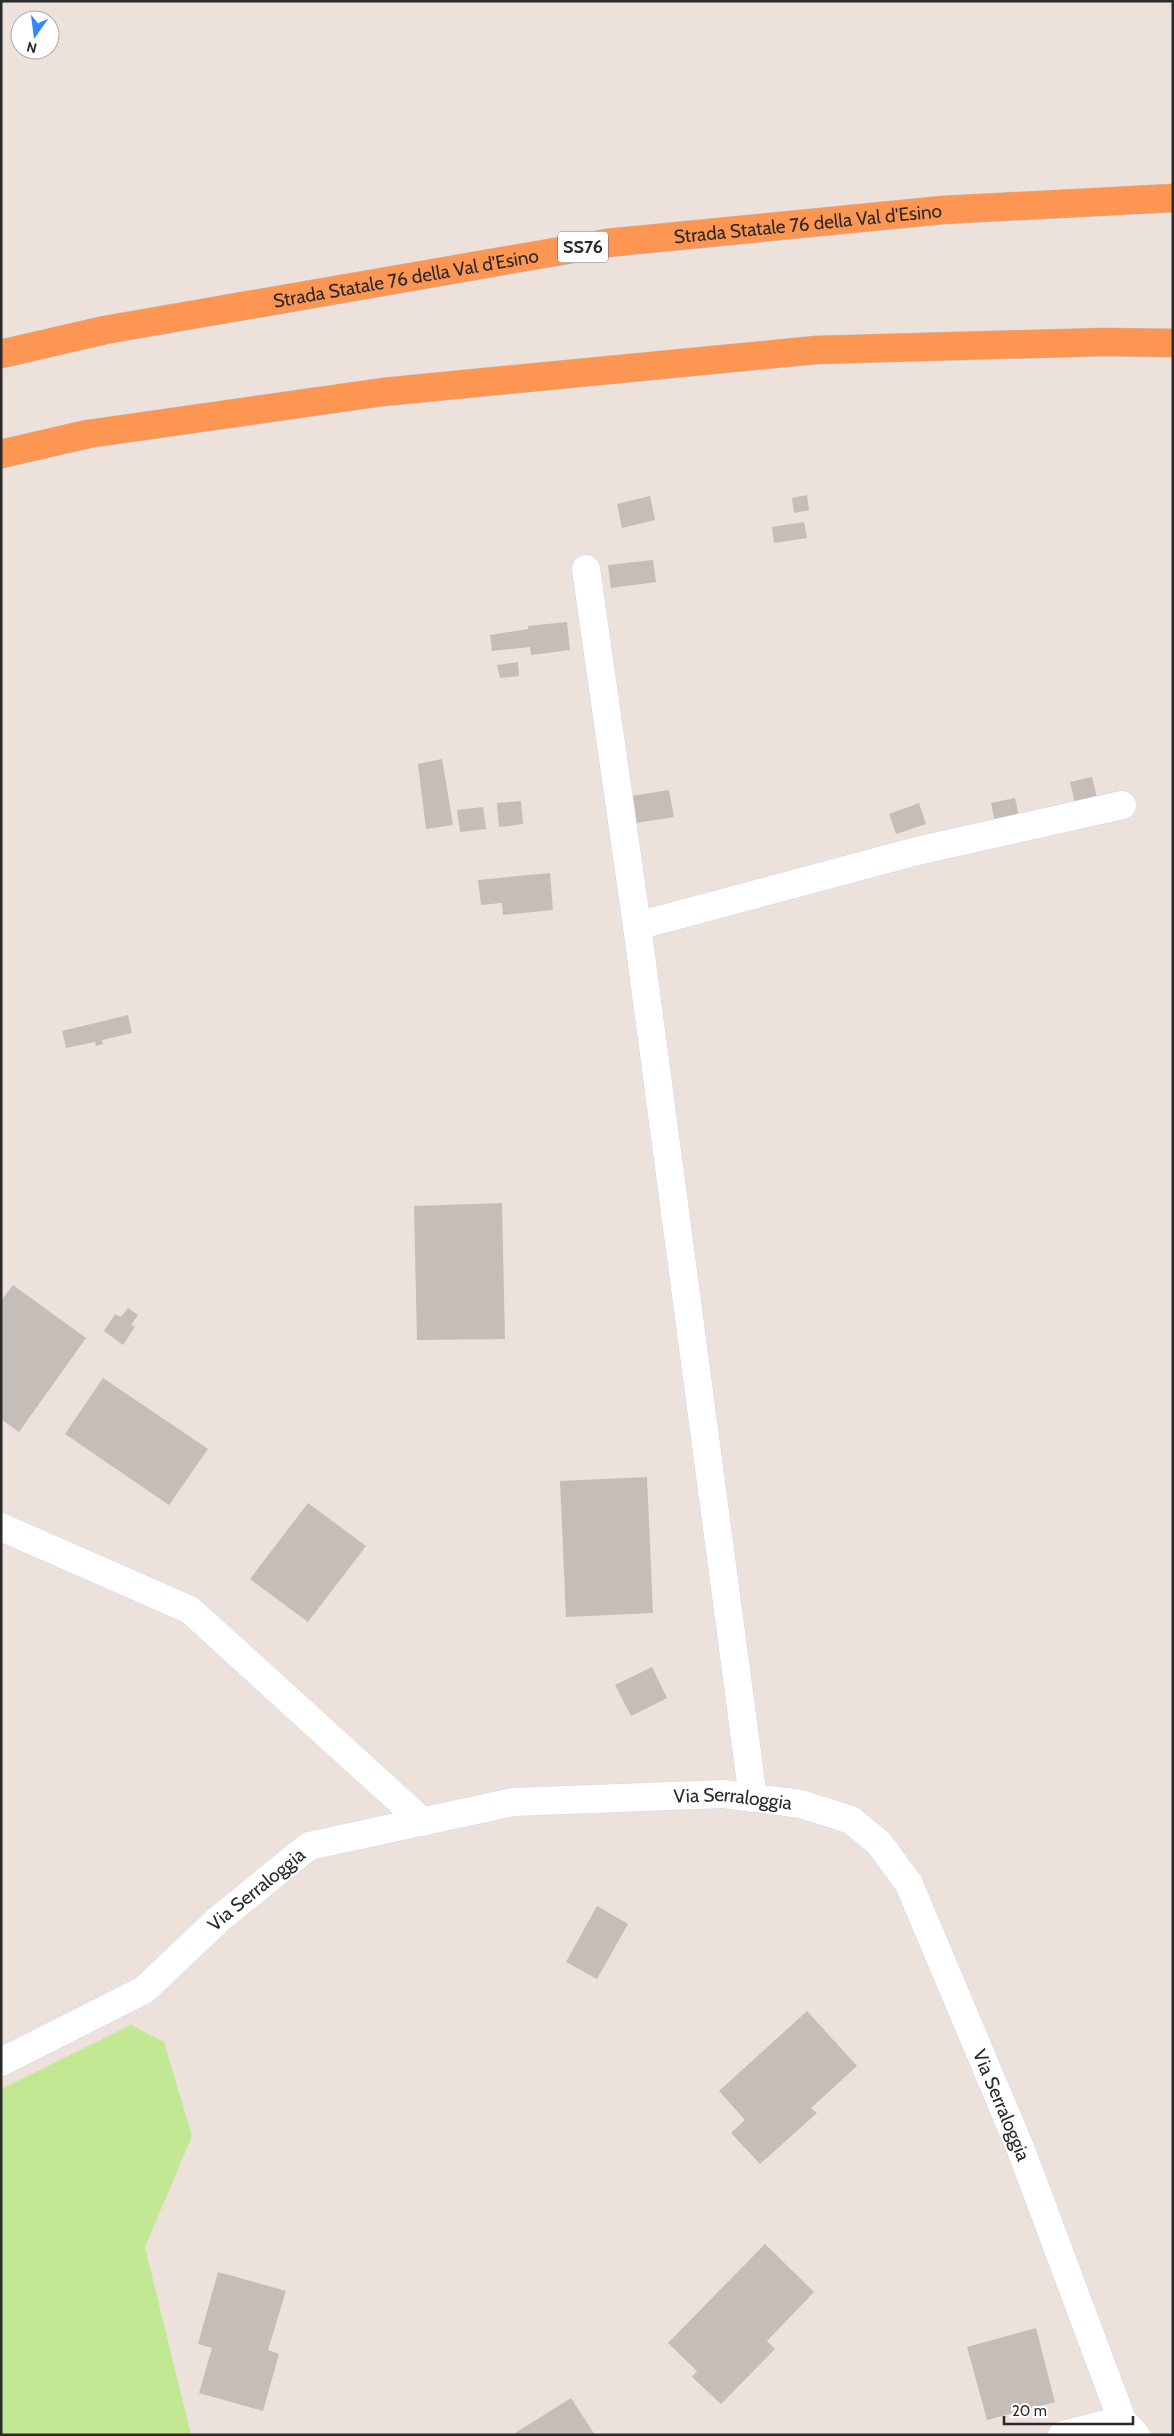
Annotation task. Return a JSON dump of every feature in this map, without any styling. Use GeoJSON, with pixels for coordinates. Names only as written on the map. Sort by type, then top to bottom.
{"type":"FeatureCollection","features":[{"type":"Feature","properties":{"kind":"highway","name":"Strada Statale 76 della Val d'Esino"},"geometry":{"type":"LineString","coordinates":[[1,354],[105,330],[606,243],[943,210],[1173,198]]}},
{"type":"Feature","properties":{"kind":"highway"},"geometry":{"type":"LineString","coordinates":[[1,454],[88,434],[383,392],[806,351],[1103,342],[1173,343]]}},
{"type":"Feature","properties":{"kind":"street"},"geometry":{"type":"LineString","coordinates":[[586,569],[637,926],[753,1798]]}},
{"type":"Feature","properties":{"kind":"street"},"geometry":{"type":"LineString","coordinates":[[637,926],[917,851],[1122,805]]}},
{"type":"Feature","properties":{"kind":"street"},"geometry":{"type":"LineString","coordinates":[[1,1527],[190,1610],[423,1822]]}},
{"type":"Feature","properties":{"kind":"street","name":"Via Serraloggia"},"geometry":{"type":"LineString","coordinates":[[1,2062],[144,1990],[219,1919],[309,1846],[513,1802],[723,1794],[801,1804],[852,1820],[879,1843],[908,1884],[1021,2150],[1129,2427]]}},
{"type":"Feature","properties":{"kind":"street"},"geometry":{"type":"LineString","coordinates":[[1062,2435],[1129,2427]]}},
{"type":"Feature","properties":{"kind":"green space"},"geometry":{"type":"Polygon","coordinates":[[[131,2025],[164,2042],[192,2136],[145,2247],[191,2435],[1,2435],[1,2089],[131,2025]]]}},
{"type":"Feature","properties":{"kind":"building"},"geometry":{"type":"Polygon","coordinates":[[[807,495],[809,510],[794,513],[792,498],[807,495]]]}},
{"type":"Feature","properties":{"kind":"building"},"geometry":{"type":"Polygon","coordinates":[[[650,496],[655,520],[622,528],[617,504],[650,496]]]}},
{"type":"Feature","properties":{"kind":"building"},"geometry":{"type":"Polygon","coordinates":[[[804,522],[807,538],[774,543],[772,527],[804,522]]]}},
{"type":"Feature","properties":{"kind":"building"},"geometry":{"type":"Polygon","coordinates":[[[653,560],[656,582],[611,588],[608,565],[653,560]]]}},
{"type":"Feature","properties":{"kind":"building"},"geometry":{"type":"Polygon","coordinates":[[[567,622],[570,650],[531,655],[530,647],[492,651],[490,635],[528,629],[528,626],[567,622]]]}},
{"type":"Feature","properties":{"kind":"building"},"geometry":{"type":"Polygon","coordinates":[[[518,662],[519,676],[500,678],[497,665],[518,662]]]}},
{"type":"Feature","properties":{"kind":"building"},"geometry":{"type":"Polygon","coordinates":[[[442,759],[453,825],[426,829],[418,764],[442,759]]]}},
{"type":"Feature","properties":{"kind":"building"},"geometry":{"type":"Polygon","coordinates":[[[1092,777],[1097,798],[1075,803],[1070,782],[1092,777]]]}},
{"type":"Feature","properties":{"kind":"building"},"geometry":{"type":"Polygon","coordinates":[[[669,790],[674,817],[636,823],[631,796],[669,790]]]}},
{"type":"Feature","properties":{"kind":"building"},"geometry":{"type":"Polygon","coordinates":[[[1015,798],[1019,817],[995,822],[991,803],[1015,798]]]}},
{"type":"Feature","properties":{"kind":"building"},"geometry":{"type":"Polygon","coordinates":[[[521,801],[523,824],[499,827],[497,803],[521,801]]]}},
{"type":"Feature","properties":{"kind":"building"},"geometry":{"type":"Polygon","coordinates":[[[919,803],[926,824],[896,834],[889,814],[919,803]]]}},
{"type":"Feature","properties":{"kind":"building"},"geometry":{"type":"Polygon","coordinates":[[[483,807],[486,829],[460,832],[457,810],[483,807]]]}},
{"type":"Feature","properties":{"kind":"building"},"geometry":{"type":"Polygon","coordinates":[[[550,873],[553,910],[503,915],[502,903],[481,905],[478,880],[550,873]]]}},
{"type":"Feature","properties":{"kind":"building"},"geometry":{"type":"Polygon","coordinates":[[[128,1015],[132,1033],[102,1040],[103,1044],[96,1046],[95,1042],[66,1048],[62,1031],[128,1015]]]}},
{"type":"Feature","properties":{"kind":"building"},"geometry":{"type":"Polygon","coordinates":[[[502,1203],[505,1339],[417,1340],[414,1206],[502,1203]]]}},
{"type":"Feature","properties":{"kind":"building"},"geometry":{"type":"Polygon","coordinates":[[[13,1285],[86,1338],[19,1432],[1,1419],[1,1301],[13,1285]]]}},
{"type":"Feature","properties":{"kind":"building"},"geometry":{"type":"Polygon","coordinates":[[[128,1308],[138,1315],[131,1325],[135,1327],[123,1345],[104,1331],[115,1314],[121,1317],[128,1308]]]}},
{"type":"Feature","properties":{"kind":"building"},"geometry":{"type":"Polygon","coordinates":[[[103,1378],[208,1449],[169,1505],[65,1434],[103,1378]]]}},
{"type":"Feature","properties":{"kind":"building"},"geometry":{"type":"Polygon","coordinates":[[[647,1477],[653,1613],[566,1617],[560,1481],[647,1477]]]}},
{"type":"Feature","properties":{"kind":"building"},"geometry":{"type":"Polygon","coordinates":[[[308,1503],[366,1546],[308,1622],[250,1579],[308,1503]]]}},
{"type":"Feature","properties":{"kind":"building"},"geometry":{"type":"Polygon","coordinates":[[[652,1667],[667,1698],[631,1716],[615,1685],[652,1667]]]}},
{"type":"Feature","properties":{"kind":"building"},"geometry":{"type":"Polygon","coordinates":[[[597,1906],[628,1924],[597,1979],[566,1962],[597,1906]]]}},
{"type":"Feature","properties":{"kind":"building"},"geometry":{"type":"Polygon","coordinates":[[[807,2011],[857,2066],[811,2108],[817,2113],[760,2164],[731,2133],[745,2120],[719,2091],[807,2011]]]}},
{"type":"Feature","properties":{"kind":"building"},"geometry":{"type":"Polygon","coordinates":[[[765,2244],[814,2292],[767,2341],[775,2349],[721,2404],[692,2377],[697,2371],[668,2343],[765,2244]]]}},
{"type":"Feature","properties":{"kind":"building"},"geometry":{"type":"Polygon","coordinates":[[[218,2272],[286,2291],[268,2350],[279,2354],[263,2411],[199,2393],[212,2348],[198,2344],[218,2272]]]}},
{"type":"Feature","properties":{"kind":"building"},"geometry":{"type":"Polygon","coordinates":[[[1036,2328],[1055,2402],[987,2420],[967,2347],[1036,2328]]]}},
{"type":"Feature","properties":{"kind":"building"},"geometry":{"type":"Polygon","coordinates":[[[571,2398],[595,2435],[512,2435],[571,2398]]]}}]}
